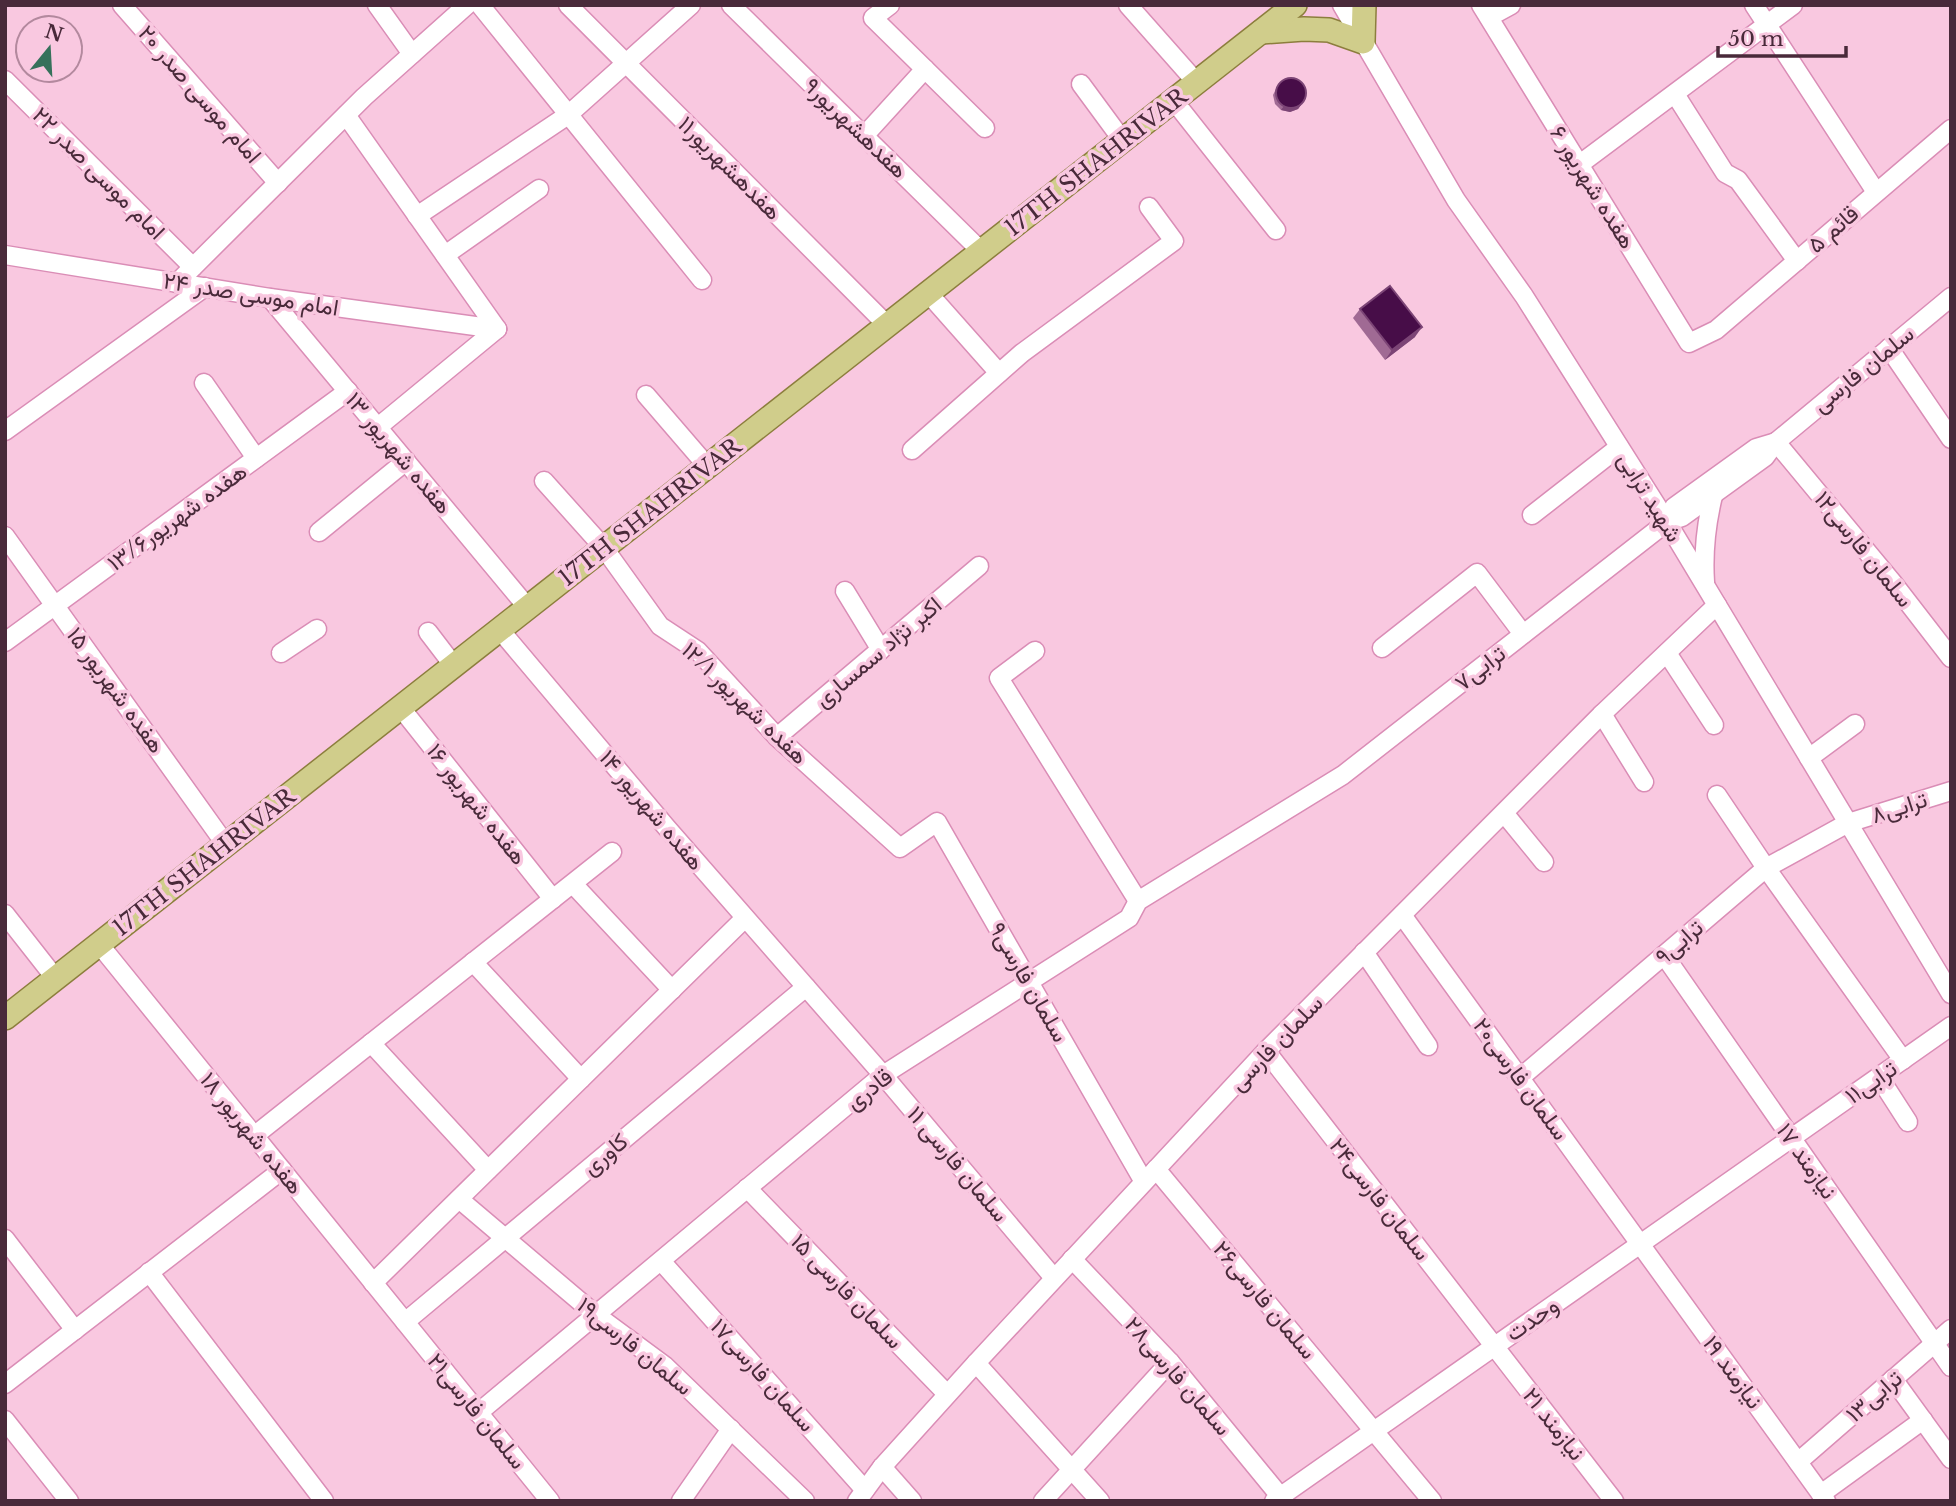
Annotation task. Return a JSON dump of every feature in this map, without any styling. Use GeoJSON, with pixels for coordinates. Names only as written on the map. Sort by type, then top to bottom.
{"type":"FeatureCollection","features":[{"type":"Feature","properties":{"kind":"main road","name":"17TH SHAHRIVAR"},"geometry":{"type":"LineString","coordinates":[[5,1018],[1295,5]]}},
{"type":"Feature","properties":{"kind":"main road"},"geometry":{"type":"LineString","coordinates":[[1261,32],[1329,30],[1363,42],[1364,5]]}},
{"type":"Feature","properties":{"kind":"street","name":"امام موسی صدر ۲۰"},"geometry":{"type":"LineString","coordinates":[[122,5],[278,183]]}},
{"type":"Feature","properties":{"kind":"street"},"geometry":{"type":"LineString","coordinates":[[377,5],[412,54]]}},
{"type":"Feature","properties":{"kind":"street"},"geometry":{"type":"LineString","coordinates":[[177,283],[346,115],[467,5]]}},
{"type":"Feature","properties":{"kind":"street"},"geometry":{"type":"LineString","coordinates":[[481,5],[702,280]]}},
{"type":"Feature","properties":{"kind":"street"},"geometry":{"type":"LineString","coordinates":[[417,216],[569,115],[691,5]]}},
{"type":"Feature","properties":{"kind":"street","name":"هفدهشهریور۹"},"geometry":{"type":"LineString","coordinates":[[731,5],[982,252]]}},
{"type":"Feature","properties":{"kind":"street"},"geometry":{"type":"LineString","coordinates":[[890,5],[873,18],[985,128]]}},
{"type":"Feature","properties":{"kind":"street"},"geometry":{"type":"LineString","coordinates":[[1128,5],[1197,83]]}},
{"type":"Feature","properties":{"kind":"street","name":"شهید ترابی"},"geometry":{"type":"LineString","coordinates":[[1342,5],[1456,200],[1524,296],[1667,522],[1951,994]]}},
{"type":"Feature","properties":{"kind":"street"},"geometry":{"type":"LineString","coordinates":[[1485,11],[1511,5]]}},
{"type":"Feature","properties":{"kind":"street"},"geometry":{"type":"LineString","coordinates":[[1754,5],[1876,192]]}},
{"type":"Feature","properties":{"kind":"street"},"geometry":{"type":"LineString","coordinates":[[1580,164],[1793,5]]}},
{"type":"Feature","properties":{"kind":"street","name":"هفدهشهریور۱۱"},"geometry":{"type":"LineString","coordinates":[[570,8],[888,326]]}},
{"type":"Feature","properties":{"kind":"street","name":"هفده شهریور ۶"},"geometry":{"type":"LineString","coordinates":[[1485,11],[1689,343],[1716,330]]}},
{"type":"Feature","properties":{"kind":"street"},"geometry":{"type":"LineString","coordinates":[[864,135],[925,69]]}},
{"type":"Feature","properties":{"kind":"street","name":"امام موسی صدر ۲۲"},"geometry":{"type":"LineString","coordinates":[[5,80],[193,267]]}},
{"type":"Feature","properties":{"kind":"street"},"geometry":{"type":"LineString","coordinates":[[1082,84],[1123,141]]}},
{"type":"Feature","properties":{"kind":"street"},"geometry":{"type":"LineString","coordinates":[[1675,94],[1725,173],[1738,180],[1797,261]]}},
{"type":"Feature","properties":{"kind":"street"},"geometry":{"type":"LineString","coordinates":[[1174,101],[1276,230]]}},
{"type":"Feature","properties":{"kind":"street"},"geometry":{"type":"LineString","coordinates":[[346,115],[497,329],[377,427]]}},
{"type":"Feature","properties":{"kind":"street","name":"قائم ۵"},"geometry":{"type":"LineString","coordinates":[[1716,330],[1951,129]]}},
{"type":"Feature","properties":{"kind":"street"},"geometry":{"type":"LineString","coordinates":[[445,255],[539,189]]}},
{"type":"Feature","properties":{"kind":"street"},"geometry":{"type":"LineString","coordinates":[[912,450],[1022,353],[1174,241],[1149,207]]}},
{"type":"Feature","properties":{"kind":"street","name":"امام موسی صدر ۲۴"},"geometry":{"type":"LineString","coordinates":[[5,255],[271,298],[497,329]]}},
{"type":"Feature","properties":{"kind":"street"},"geometry":{"type":"LineString","coordinates":[[5,431],[205,287]]}},
{"type":"Feature","properties":{"kind":"street"},"geometry":{"type":"LineString","coordinates":[[929,294],[999,373]]}},
{"type":"Feature","properties":{"kind":"street","name":"سلمان فارسی"},"geometry":{"type":"LineString","coordinates":[[1667,522],[1682,517],[1765,457],[1776,442],[1951,297]]}},
{"type":"Feature","properties":{"kind":"street","name":"هفده شهریور ۱۳"},"geometry":{"type":"LineString","coordinates":[[271,298],[528,608]]}},
{"type":"Feature","properties":{"kind":"street"},"geometry":{"type":"LineString","coordinates":[[1889,348],[1951,439]]}},
{"type":"Feature","properties":{"kind":"street"},"geometry":{"type":"LineString","coordinates":[[204,383],[256,458]]}},
{"type":"Feature","properties":{"kind":"street","name":"هفده شهریور۱۳/۶"},"geometry":{"type":"LineString","coordinates":[[5,642],[348,391]]}},
{"type":"Feature","properties":{"kind":"street"},"geometry":{"type":"LineString","coordinates":[[646,395],[708,467]]}},
{"type":"Feature","properties":{"kind":"street","name":"سلمان فارسی"},"geometry":{"type":"LineString","coordinates":[[1667,522],[1674,508],[1756,447],[1776,442]]}},
{"type":"Feature","properties":{"kind":"street","name":"سلمان فارسی۱۲"},"geometry":{"type":"LineString","coordinates":[[1776,442],[1893,583],[1951,658]]}},
{"type":"Feature","properties":{"kind":"street"},"geometry":{"type":"LineString","coordinates":[[1532,514],[1619,447]]}},
{"type":"Feature","properties":{"kind":"street"},"geometry":{"type":"LineString","coordinates":[[318,532],[406,461]]}},
{"type":"Feature","properties":{"kind":"street","name":"هفده شهریور ۱۲/۱"},"geometry":{"type":"LineString","coordinates":[[544,481],[604,548],[660,626],[698,651],[777,737],[900,848]]}},
{"type":"Feature","properties":{"kind":"street"},"geometry":{"type":"LineString","coordinates":[[1705,585],[1703,555],[1713,496]]}},
{"type":"Feature","properties":{"kind":"street","name":"ترابی۷"},"geometry":{"type":"LineString","coordinates":[[1289,808],[1343,775],[1667,522]]}},
{"type":"Feature","properties":{"kind":"street","name":"هفده شهریور ۱۵"},"geometry":{"type":"LineString","coordinates":[[5,536],[226,845]]}},
{"type":"Feature","properties":{"kind":"street","name":"اکبر نژاد سمساری"},"geometry":{"type":"LineString","coordinates":[[777,737],[979,566]]}},
{"type":"Feature","properties":{"kind":"street"},"geometry":{"type":"LineString","coordinates":[[1382,648],[1478,573],[1523,634]]}},
{"type":"Feature","properties":{"kind":"street"},"geometry":{"type":"LineString","coordinates":[[845,591],[881,650]]}},
{"type":"Feature","properties":{"kind":"street","name":"سلمان فارسی"},"geometry":{"type":"LineString","coordinates":[[861,1495],[882,1467],[947,1394],[1266,1051],[1602,714],[1717,605]]}},
{"type":"Feature","properties":{"kind":"street"},"geometry":{"type":"LineString","coordinates":[[281,653],[317,629]]}},
{"type":"Feature","properties":{"kind":"street","name":"هفده شهریور ۱۴"},"geometry":{"type":"LineString","coordinates":[[500,630],[806,987]]}},
{"type":"Feature","properties":{"kind":"street"},"geometry":{"type":"LineString","coordinates":[[428,632],[454,666]]}},
{"type":"Feature","properties":{"kind":"street"},"geometry":{"type":"LineString","coordinates":[[1035,651],[999,678],[1138,901]]}},
{"type":"Feature","properties":{"kind":"street"},"geometry":{"type":"LineString","coordinates":[[1667,653],[1714,725]]}},
{"type":"Feature","properties":{"kind":"street","name":"هفده شهریور ۱۶"},"geometry":{"type":"LineString","coordinates":[[401,708],[553,899]]}},
{"type":"Feature","properties":{"kind":"street"},"geometry":{"type":"LineString","coordinates":[[1602,714],[1644,782]]}},
{"type":"Feature","properties":{"kind":"street"},"geometry":{"type":"LineString","coordinates":[[1809,758],[1855,724]]}},
{"type":"Feature","properties":{"kind":"street","name":"ترابی۸"},"geometry":{"type":"LineString","coordinates":[[1848,823],[1951,790]]}},
{"type":"Feature","properties":{"kind":"street"},"geometry":{"type":"LineString","coordinates":[[1717,795],[1903,1060]]}},
{"type":"Feature","properties":{"kind":"street","name":"قادری"},"geometry":{"type":"LineString","coordinates":[[478,1413],[883,1075],[1129,918],[1138,901],[1289,808]]}},
{"type":"Feature","properties":{"kind":"street"},"geometry":{"type":"LineString","coordinates":[[1504,813],[1544,862]]}},
{"type":"Feature","properties":{"kind":"street","name":"سلمان فارسی۹"},"geometry":{"type":"LineString","coordinates":[[900,848],[937,822],[1029,982],[1150,1175]]}},
{"type":"Feature","properties":{"kind":"street","name":"ترابی۹"},"geometry":{"type":"LineString","coordinates":[[1520,1078],[1766,867],[1848,823]]}},
{"type":"Feature","properties":{"kind":"street"},"geometry":{"type":"LineString","coordinates":[[254,1136],[612,852]]}},
{"type":"Feature","properties":{"kind":"street"},"geometry":{"type":"LineString","coordinates":[[573,884],[672,990]]}},
{"type":"Feature","properties":{"kind":"street"},"geometry":{"type":"LineString","coordinates":[[5,914],[56,979]]}},
{"type":"Feature","properties":{"kind":"street","name":"سلمان فارسی۲۰"},"geometry":{"type":"LineString","coordinates":[[1402,915],[1640,1244]]}},
{"type":"Feature","properties":{"kind":"street"},"geometry":{"type":"LineString","coordinates":[[373,1283],[745,918]]}},
{"type":"Feature","properties":{"kind":"street","name":"هفده شهریور ۱۸"},"geometry":{"type":"LineString","coordinates":[[99,944],[405,1322]]}},
{"type":"Feature","properties":{"kind":"street"},"geometry":{"type":"LineString","coordinates":[[1364,952],[1428,1046]]}},
{"type":"Feature","properties":{"kind":"street","name":"نیازمند ۱۷"},"geometry":{"type":"LineString","coordinates":[[1664,955],[1951,1367]]}},
{"type":"Feature","properties":{"kind":"street"},"geometry":{"type":"LineString","coordinates":[[473,962],[581,1079]]}},
{"type":"Feature","properties":{"kind":"street","name":"سلمان فارسی ۱۱"},"geometry":{"type":"LineString","coordinates":[[806,987],[1054,1278]]}},
{"type":"Feature","properties":{"kind":"street","name":"کاوری"},"geometry":{"type":"LineString","coordinates":[[405,1322],[806,987]]}},
{"type":"Feature","properties":{"kind":"street","name":"ترابی۱۱"},"geometry":{"type":"LineString","coordinates":[[1791,1138],[1951,1026]]}},
{"type":"Feature","properties":{"kind":"street"},"geometry":{"type":"LineString","coordinates":[[372,1043],[488,1170]]}},
{"type":"Feature","properties":{"kind":"street","name":"سلمان فارسی۲۴"},"geometry":{"type":"LineString","coordinates":[[1266,1051],[1494,1346]]}},
{"type":"Feature","properties":{"kind":"street"},"geometry":{"type":"LineString","coordinates":[[1879,1077],[1908,1122]]}},
{"type":"Feature","properties":{"kind":"street","name":"وحدت"},"geometry":{"type":"LineString","coordinates":[[1279,1499],[1791,1138]]}},
{"type":"Feature","properties":{"kind":"street"},"geometry":{"type":"LineString","coordinates":[[5,1384],[282,1170]]}},
{"type":"Feature","properties":{"kind":"street","name":"سلمان فارسی۲۶"},"geometry":{"type":"LineString","coordinates":[[1150,1175],[1374,1430],[1432,1501]]}},
{"type":"Feature","properties":{"kind":"street","name":"سلمان فارسی ۱۵"},"geometry":{"type":"LineString","coordinates":[[747,1188],[947,1394]]}},
{"type":"Feature","properties":{"kind":"street","name":"سلمان فارسی۱۹"},"geometry":{"type":"LineString","coordinates":[[459,1199],[596,1315],[665,1366],[805,1501]]}},
{"type":"Feature","properties":{"kind":"street"},"geometry":{"type":"LineString","coordinates":[[5,1239],[75,1330]]}},
{"type":"Feature","properties":{"kind":"street","name":"نیازمند ۱۹"},"geometry":{"type":"LineString","coordinates":[[1640,1244],[1823,1498]]}},
{"type":"Feature","properties":{"kind":"street","name":"سلمان فارسی۲۸"},"geometry":{"type":"LineString","coordinates":[[1072,1259],[1170,1362],[1279,1499]]}},
{"type":"Feature","properties":{"kind":"street","name":"سلمان فارسی۱۷"},"geometry":{"type":"LineString","coordinates":[[661,1261],[861,1495]]}},
{"type":"Feature","properties":{"kind":"street"},"geometry":{"type":"LineString","coordinates":[[149,1272],[324,1501]]}},
{"type":"Feature","properties":{"kind":"street","name":"سلمان فارسی۲۱"},"geometry":{"type":"LineString","coordinates":[[405,1322],[550,1501]]}},
{"type":"Feature","properties":{"kind":"street","name":"ترابی۱۳"},"geometry":{"type":"LineString","coordinates":[[1798,1462],[1951,1329]]}},
{"type":"Feature","properties":{"kind":"street","name":"نیازمند ۲۱"},"geometry":{"type":"LineString","coordinates":[[1494,1346],[1614,1501]]}},
{"type":"Feature","properties":{"kind":"street"},"geometry":{"type":"LineString","coordinates":[[1043,1501],[1170,1362]]}},
{"type":"Feature","properties":{"kind":"street"},"geometry":{"type":"LineString","coordinates":[[976,1363],[1100,1501]]}},
{"type":"Feature","properties":{"kind":"street"},"geometry":{"type":"LineString","coordinates":[[1894,1379],[1951,1459]]}},
{"type":"Feature","properties":{"kind":"street"},"geometry":{"type":"LineString","coordinates":[[5,1420],[69,1501]]}},
{"type":"Feature","properties":{"kind":"street"},"geometry":{"type":"LineString","coordinates":[[1823,1498],[1923,1420]]}},
{"type":"Feature","properties":{"kind":"street"},"geometry":{"type":"LineString","coordinates":[[681,1501],[731,1429]]}},
{"type":"Feature","properties":{"kind":"street"},"geometry":{"type":"LineString","coordinates":[[882,1467],[912,1501]]}},
{"type":"Feature","properties":{"kind":"building"},"geometry":{"type":"Polygon","coordinates":[[[1291,78],[1302,82],[1306,93],[1302,104],[1291,108],[1280,104],[1276,93],[1280,82],[1291,78]]]}},
{"type":"Feature","properties":{"kind":"building"},"geometry":{"type":"Polygon","coordinates":[[[1390,286],[1422,327],[1392,350],[1360,309],[1390,286]]]}}]}
